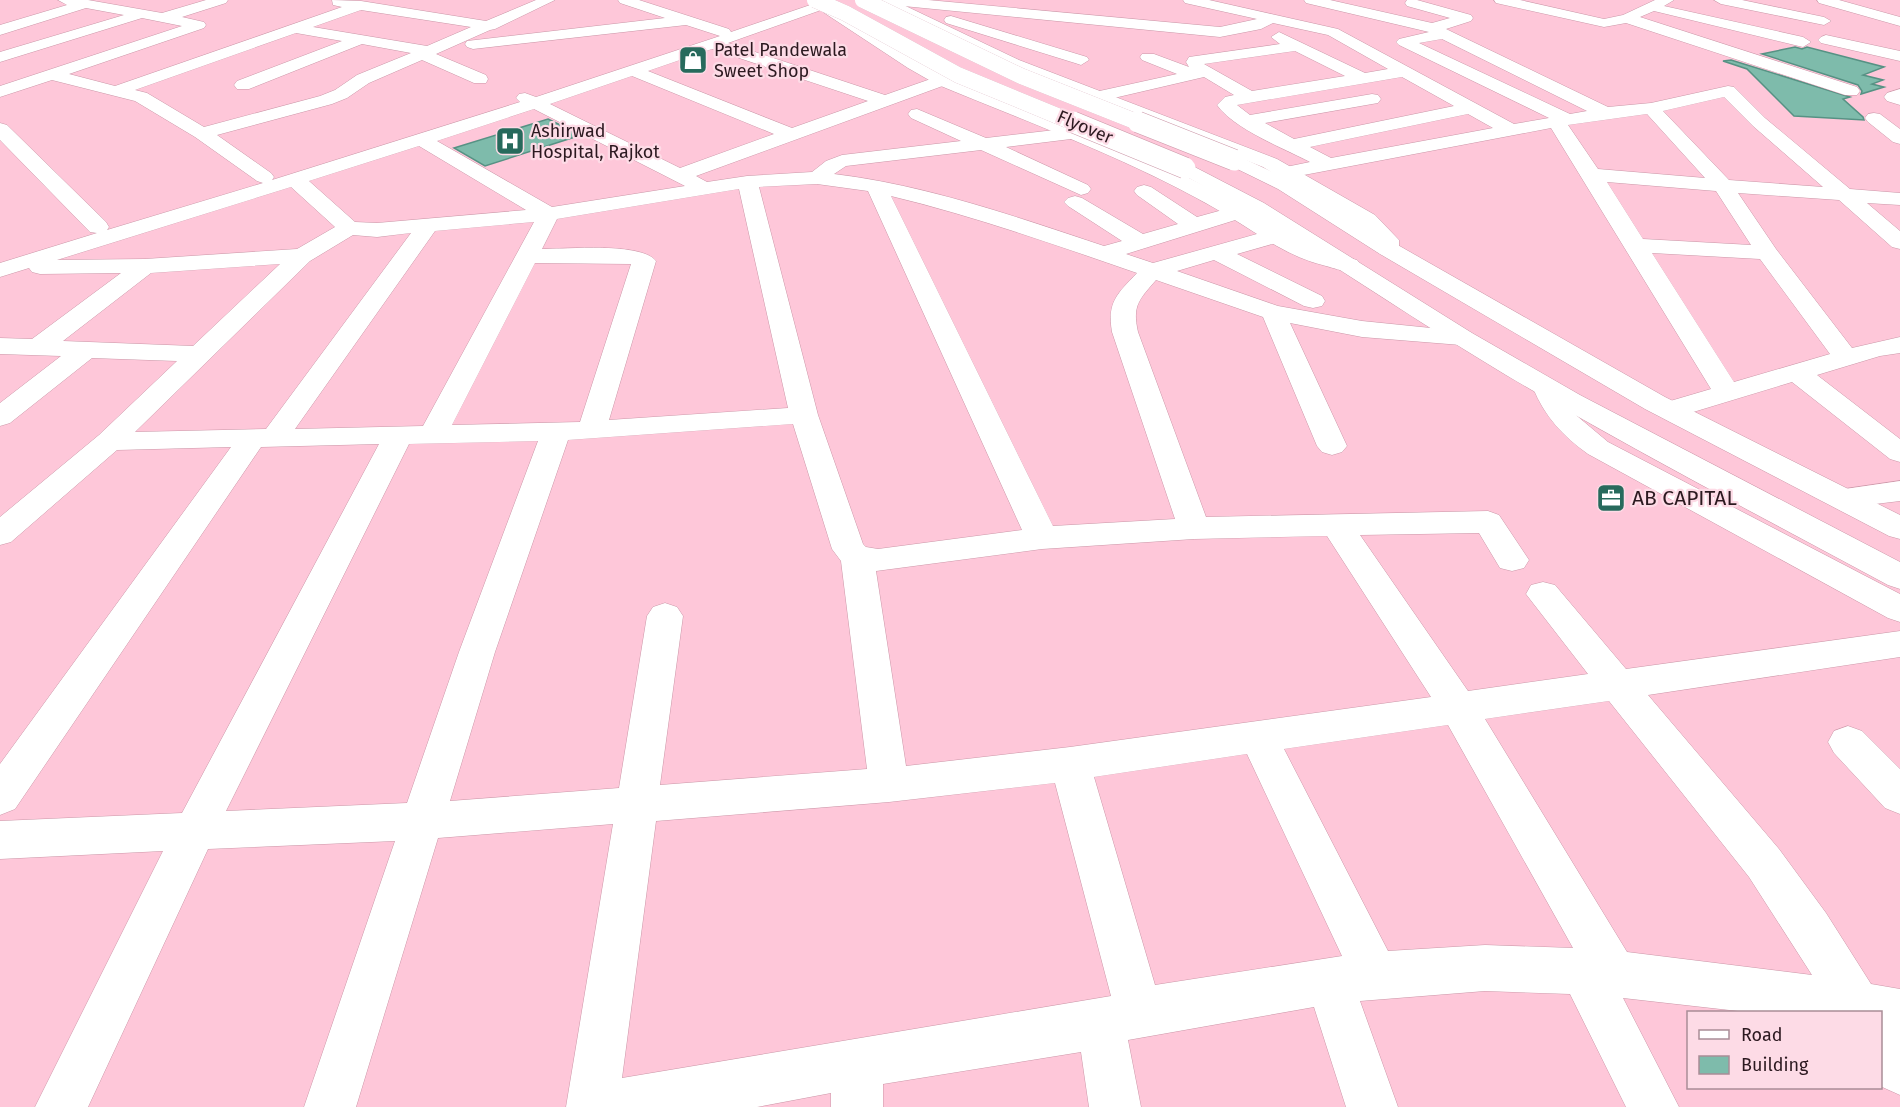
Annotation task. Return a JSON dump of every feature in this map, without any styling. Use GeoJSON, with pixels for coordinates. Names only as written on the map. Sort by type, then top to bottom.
{"type":"FeatureCollection","features":[{"type":"Feature","properties":{"kind":"main road"},"geometry":{"type":"LineString","coordinates":[[0,92],[115,53],[205,26],[65,0]]}},
{"type":"Feature","properties":{"kind":"main road"},"geometry":{"type":"LineString","coordinates":[[162,18],[219,0]]}},
{"type":"Feature","properties":{"kind":"main road"},"geometry":{"type":"LineString","coordinates":[[327,0],[490,26]]}},
{"type":"Feature","properties":{"kind":"main road"},"geometry":{"type":"LineString","coordinates":[[341,94],[354,84],[548,0]]}},
{"type":"Feature","properties":{"kind":"main road"},"geometry":{"type":"LineString","coordinates":[[625,0],[722,31],[883,100]]}},
{"type":"Feature","properties":{"kind":"main road"},"geometry":{"type":"LineString","coordinates":[[4,264],[422,140],[722,31],[812,2],[850,6],[864,0]]}},
{"type":"Feature","properties":{"kind":"main road","name":"Flyover"},"geometry":{"type":"LineString","coordinates":[[864,0],[1012,72],[1234,160],[1285,185],[1388,249],[1670,410],[1900,528]]}},
{"type":"Feature","properties":{"kind":"main road"},"geometry":{"type":"LineString","coordinates":[[882,0],[1220,32],[1271,11],[1333,32],[1512,131]]}},
{"type":"Feature","properties":{"kind":"main road"},"geometry":{"type":"LineString","coordinates":[[882,0],[996,56],[1288,172],[1367,220],[1388,240],[1388,249]]}},
{"type":"Feature","properties":{"kind":"main road"},"geometry":{"type":"LineString","coordinates":[[991,0],[947,18],[1081,60]]}},
{"type":"Feature","properties":{"kind":"main road"},"geometry":{"type":"LineString","coordinates":[[1191,0],[1252,19],[1362,78]]}},
{"type":"Feature","properties":{"kind":"main road"},"geometry":{"type":"LineString","coordinates":[[1311,0],[1438,31],[1605,113]]}},
{"type":"Feature","properties":{"kind":"main road"},"geometry":{"type":"LineString","coordinates":[[1399,0],[1484,21]]}},
{"type":"Feature","properties":{"kind":"main road"},"geometry":{"type":"LineString","coordinates":[[1501,0],[1604,23],[1720,65]]}},
{"type":"Feature","properties":{"kind":"main road"},"geometry":{"type":"LineString","coordinates":[[1604,23],[1640,13],[1667,0]]}},
{"type":"Feature","properties":{"kind":"main road"},"geometry":{"type":"LineString","coordinates":[[1721,0],[1824,21]]}},
{"type":"Feature","properties":{"kind":"main road"},"geometry":{"type":"LineString","coordinates":[[1824,0],[1900,22]]}},
{"type":"Feature","properties":{"kind":"main road"},"geometry":{"type":"LineString","coordinates":[[1872,0],[1891,4]]}},
{"type":"Feature","properties":{"kind":"main road"},"geometry":{"type":"LineString","coordinates":[[4,264],[98,227],[634,71],[722,31],[812,2]]}},
{"type":"Feature","properties":{"kind":"main road"},"geometry":{"type":"LineString","coordinates":[[812,2],[942,80],[1159,170],[1313,256],[1349,265]]}},
{"type":"Feature","properties":{"kind":"main road","name":"Flyover"},"geometry":{"type":"LineString","coordinates":[[812,2],[958,75],[1185,168],[1233,192],[1461,337],[1547,388],[1900,577]]}},
{"type":"Feature","properties":{"kind":"main road"},"geometry":{"type":"LineString","coordinates":[[0,30],[84,4]]}},
{"type":"Feature","properties":{"kind":"main road"},"geometry":{"type":"LineString","coordinates":[[427,16],[457,4]]}},
{"type":"Feature","properties":{"kind":"main road"},"geometry":{"type":"LineString","coordinates":[[119,90],[361,5]]}},
{"type":"Feature","properties":{"kind":"main road"},"geometry":{"type":"LineString","coordinates":[[1071,19],[1101,5]]}},
{"type":"Feature","properties":{"kind":"main road"},"geometry":{"type":"LineString","coordinates":[[1610,5],[1640,13],[1803,42]]}},
{"type":"Feature","properties":{"kind":"main road"},"geometry":{"type":"LineString","coordinates":[[1640,13],[1851,91]]}},
{"type":"Feature","properties":{"kind":"main road"},"geometry":{"type":"LineString","coordinates":[[0,57],[141,14]]}},
{"type":"Feature","properties":{"kind":"main road"},"geometry":{"type":"LineString","coordinates":[[747,16],[777,14]]}},
{"type":"Feature","properties":{"kind":"main road"},"geometry":{"type":"LineString","coordinates":[[1516,19],[1563,14]]}},
{"type":"Feature","properties":{"kind":"main road"},"geometry":{"type":"LineString","coordinates":[[1466,18],[1438,31],[1404,42],[1563,121],[1592,175],[1727,393]]}},
{"type":"Feature","properties":{"kind":"main road"},"geometry":{"type":"LineString","coordinates":[[296,28],[430,51],[687,20]]}},
{"type":"Feature","properties":{"kind":"main road"},"geometry":{"type":"LineString","coordinates":[[996,56],[1096,21]]}},
{"type":"Feature","properties":{"kind":"main road"},"geometry":{"type":"LineString","coordinates":[[234,31],[268,38]]}},
{"type":"Feature","properties":{"kind":"main road"},"geometry":{"type":"LineString","coordinates":[[243,85],[361,39]]}},
{"type":"Feature","properties":{"kind":"main road"},"geometry":{"type":"LineString","coordinates":[[1826,40],[1900,56]]}},
{"type":"Feature","properties":{"kind":"main road"},"geometry":{"type":"LineString","coordinates":[[1207,75],[1194,62],[1195,60],[1299,46]]}},
{"type":"Feature","properties":{"kind":"main road"},"geometry":{"type":"LineString","coordinates":[[430,51],[453,67],[480,80]]}},
{"type":"Feature","properties":{"kind":"main road"},"geometry":{"type":"LineString","coordinates":[[115,53],[155,61]]}},
{"type":"Feature","properties":{"kind":"main road"},"geometry":{"type":"LineString","coordinates":[[1837,54],[1900,69]]}},
{"type":"Feature","properties":{"kind":"main road"},"geometry":{"type":"LineString","coordinates":[[1148,57],[1207,75],[1249,97]]}},
{"type":"Feature","properties":{"kind":"main road"},"geometry":{"type":"LineString","coordinates":[[1296,67],[1329,61]]}},
{"type":"Feature","properties":{"kind":"main road"},"geometry":{"type":"LineString","coordinates":[[430,73],[453,67]]}},
{"type":"Feature","properties":{"kind":"main road"},"geometry":{"type":"LineString","coordinates":[[634,71],[790,134]]}},
{"type":"Feature","properties":{"kind":"main road"},"geometry":{"type":"LineString","coordinates":[[1328,165],[1247,122],[1226,105],[1249,97],[1406,71]]}},
{"type":"Feature","properties":{"kind":"main road"},"geometry":{"type":"LineString","coordinates":[[52,75],[141,97],[202,133],[264,177]]}},
{"type":"Feature","properties":{"kind":"main road"},"geometry":{"type":"LineString","coordinates":[[1101,96],[1207,75],[1242,76]]}},
{"type":"Feature","properties":{"kind":"main road"},"geometry":{"type":"LineString","coordinates":[[202,133],[341,94],[408,78]]}},
{"type":"Feature","properties":{"kind":"main road"},"geometry":{"type":"LineString","coordinates":[[679,175],[942,80]]}},
{"type":"Feature","properties":{"kind":"main road"},"geometry":{"type":"LineString","coordinates":[[1410,92],[1433,88]]}},
{"type":"Feature","properties":{"kind":"main road"},"geometry":{"type":"LineString","coordinates":[[1288,172],[1605,113],[1651,108],[1751,88]]}},
{"type":"Feature","properties":{"kind":"main road"},"geometry":{"type":"LineString","coordinates":[[1728,91],[1759,122],[1900,242]]}},
{"type":"Feature","properties":{"kind":"main road"},"geometry":{"type":"LineString","coordinates":[[1900,94],[1893,97],[1900,100]]}},
{"type":"Feature","properties":{"kind":"main road"},"geometry":{"type":"LineString","coordinates":[[1247,122],[1387,96]]}},
{"type":"Feature","properties":{"kind":"main road"},"geometry":{"type":"LineString","coordinates":[[531,101],[706,188]]}},
{"type":"Feature","properties":{"kind":"main road"},"geometry":{"type":"LineString","coordinates":[[1291,145],[1470,108]]}},
{"type":"Feature","properties":{"kind":"main road"},"geometry":{"type":"LineString","coordinates":[[1651,108],[1722,184],[1767,253],[1846,358]]}},
{"type":"Feature","properties":{"kind":"main road"},"geometry":{"type":"LineString","coordinates":[[917,114],[983,144],[1078,196],[1140,242]]}},
{"type":"Feature","properties":{"kind":"main road"},"geometry":{"type":"LineString","coordinates":[[1874,118],[1900,138]]}},
{"type":"Feature","properties":{"kind":"main road"},"geometry":{"type":"LineString","coordinates":[[0,129],[98,227]]}},
{"type":"Feature","properties":{"kind":"main road"},"geometry":{"type":"LineString","coordinates":[[817,178],[842,161],[1072,134]]}},
{"type":"Feature","properties":{"kind":"main road"},"geometry":{"type":"LineString","coordinates":[[422,140],[549,214]]}},
{"type":"Feature","properties":{"kind":"main road"},"geometry":{"type":"LineString","coordinates":[[1592,175],[1900,199]]}},
{"type":"Feature","properties":{"kind":"main road"},"geometry":{"type":"LineString","coordinates":[[0,534],[109,441],[302,256],[350,228],[377,230],[549,214],[747,182],[817,178],[876,186],[939,201],[1273,312],[1362,329],[1461,337]]}},
{"type":"Feature","properties":{"kind":"main road"},"geometry":{"type":"LineString","coordinates":[[294,179],[350,228]]}},
{"type":"Feature","properties":{"kind":"main road"},"geometry":{"type":"LineString","coordinates":[[747,182],[804,415],[848,549],[857,558],[889,785]]}},
{"type":"Feature","properties":{"kind":"main road"},"geometry":{"type":"LineString","coordinates":[[876,186],[1042,538]]}},
{"type":"Feature","properties":{"kind":"main road"},"geometry":{"type":"LineString","coordinates":[[1144,191],[1194,225]]}},
{"type":"Feature","properties":{"kind":"main road"},"geometry":{"type":"LineString","coordinates":[[1103,254],[1237,212]]}},
{"type":"Feature","properties":{"kind":"main road"},"geometry":{"type":"LineString","coordinates":[[61,1107],[196,829],[416,435],[528,256],[549,214]]}},
{"type":"Feature","properties":{"kind":"main road"},"geometry":{"type":"LineString","coordinates":[[0,797],[262,439],[428,226]]}},
{"type":"Feature","properties":{"kind":"main road"},"geometry":{"type":"LineString","coordinates":[[1194,528],[1125,332],[1122,315],[1126,299],[1151,271],[1275,236]]}},
{"type":"Feature","properties":{"kind":"main road"},"geometry":{"type":"LineString","coordinates":[[1635,245],[1767,253]]}},
{"type":"Feature","properties":{"kind":"main road"},"geometry":{"type":"LineString","coordinates":[[1215,252],[1313,301]]}},
{"type":"Feature","properties":{"kind":"main road"},"geometry":{"type":"LineString","coordinates":[[4,264],[145,266],[302,256]]}},
{"type":"Feature","properties":{"kind":"main road"},"geometry":{"type":"LineString","coordinates":[[330,1107],[477,652],[574,431],[644,261],[630,256],[528,256]]}},
{"type":"Feature","properties":{"kind":"main road"},"geometry":{"type":"LineString","coordinates":[[37,348],[145,266]]}},
{"type":"Feature","properties":{"kind":"main road"},"geometry":{"type":"LineString","coordinates":[[1273,312],[1332,446]]}},
{"type":"Feature","properties":{"kind":"main road"},"geometry":{"type":"LineString","coordinates":[[1670,410],[1846,358],[1900,345]]}},
{"type":"Feature","properties":{"kind":"main road"},"geometry":{"type":"LineString","coordinates":[[0,346],[198,354]]}},
{"type":"Feature","properties":{"kind":"main road"},"geometry":{"type":"LineString","coordinates":[[0,417],[84,351]]}},
{"type":"Feature","properties":{"kind":"main road"},"geometry":{"type":"LineString","coordinates":[[1797,373],[1900,453]]}},
{"type":"Feature","properties":{"kind":"main road"},"geometry":{"type":"LineString","coordinates":[[1547,388],[1554,406],[1564,420],[1598,448],[1900,609]]}},
{"type":"Feature","properties":{"kind":"main road"},"geometry":{"type":"LineString","coordinates":[[109,441],[574,431],[804,415]]}},
{"type":"Feature","properties":{"kind":"main road"},"geometry":{"type":"LineString","coordinates":[[1842,498],[1900,491]]}},
{"type":"Feature","properties":{"kind":"main road"},"geometry":{"type":"LineString","coordinates":[[857,558],[878,560],[1042,538],[1194,528],[1488,522],[1512,560]]}},
{"type":"Feature","properties":{"kind":"main road"},"geometry":{"type":"LineString","coordinates":[[1336,525],[1459,709],[1599,974],[1653,1107]]}},
{"type":"Feature","properties":{"kind":"main road"},"geometry":{"type":"LineString","coordinates":[[1543,594],[1764,863],[1869,1011]]}},
{"type":"Feature","properties":{"kind":"main road"},"geometry":{"type":"LineString","coordinates":[[592,1107],[639,806],[665,616]]}},
{"type":"Feature","properties":{"kind":"main road"},"geometry":{"type":"LineString","coordinates":[[0,840],[196,829],[421,821],[889,785],[1070,764],[1900,644]]}},
{"type":"Feature","properties":{"kind":"main road"},"geometry":{"type":"LineString","coordinates":[[1258,737],[1353,979],[1372,1107]]}},
{"type":"Feature","properties":{"kind":"main road"},"geometry":{"type":"LineString","coordinates":[[1848,742],[1900,796]]}},
{"type":"Feature","properties":{"kind":"main road"},"geometry":{"type":"LineString","coordinates":[[1070,764],[1120,1018],[1115,1107]]}},
{"type":"Feature","properties":{"kind":"main road"},"geometry":{"type":"LineString","coordinates":[[600,1107],[678,1096],[857,1085],[1120,1018],[1353,979],[1485,968],[1703,982],[1841,1011]]}},
{"type":"Feature","properties":{"kind":"main road"},"geometry":{"type":"LineString","coordinates":[[1882,1034],[1900,1070]]}},
{"type":"Feature","properties":{"kind":"building"},"geometry":{"type":"Polygon","coordinates":[[[1795,47],[1802,49],[1807,47],[1884,67],[1863,75],[1883,80],[1872,84],[1884,87],[1861,94],[1862,91],[1858,85],[1762,54],[1795,47]]]}},
{"type":"Feature","properties":{"kind":"building"},"geometry":{"type":"Polygon","coordinates":[[[1731,60],[1850,97],[1843,99],[1864,120],[1794,116],[1747,69],[1723,61],[1731,60]]]}},
{"type":"Feature","properties":{"kind":"building"},"geometry":{"type":"Polygon","coordinates":[[[548,119],[581,135],[485,166],[454,148],[548,119]]]}},
{"type":"Feature","properties":{"kind":"place","name":"Patel Pandewala Sweet Shop"},"geometry":{"type":"Point","coordinates":[693,60]}},
{"type":"Feature","properties":{"kind":"place","name":"Ashirwad Hospital, Rajkot"},"geometry":{"type":"Point","coordinates":[510,141]}},
{"type":"Feature","properties":{"kind":"place","name":"AB CAPITAL"},"geometry":{"type":"Point","coordinates":[1611,498]}}]}
